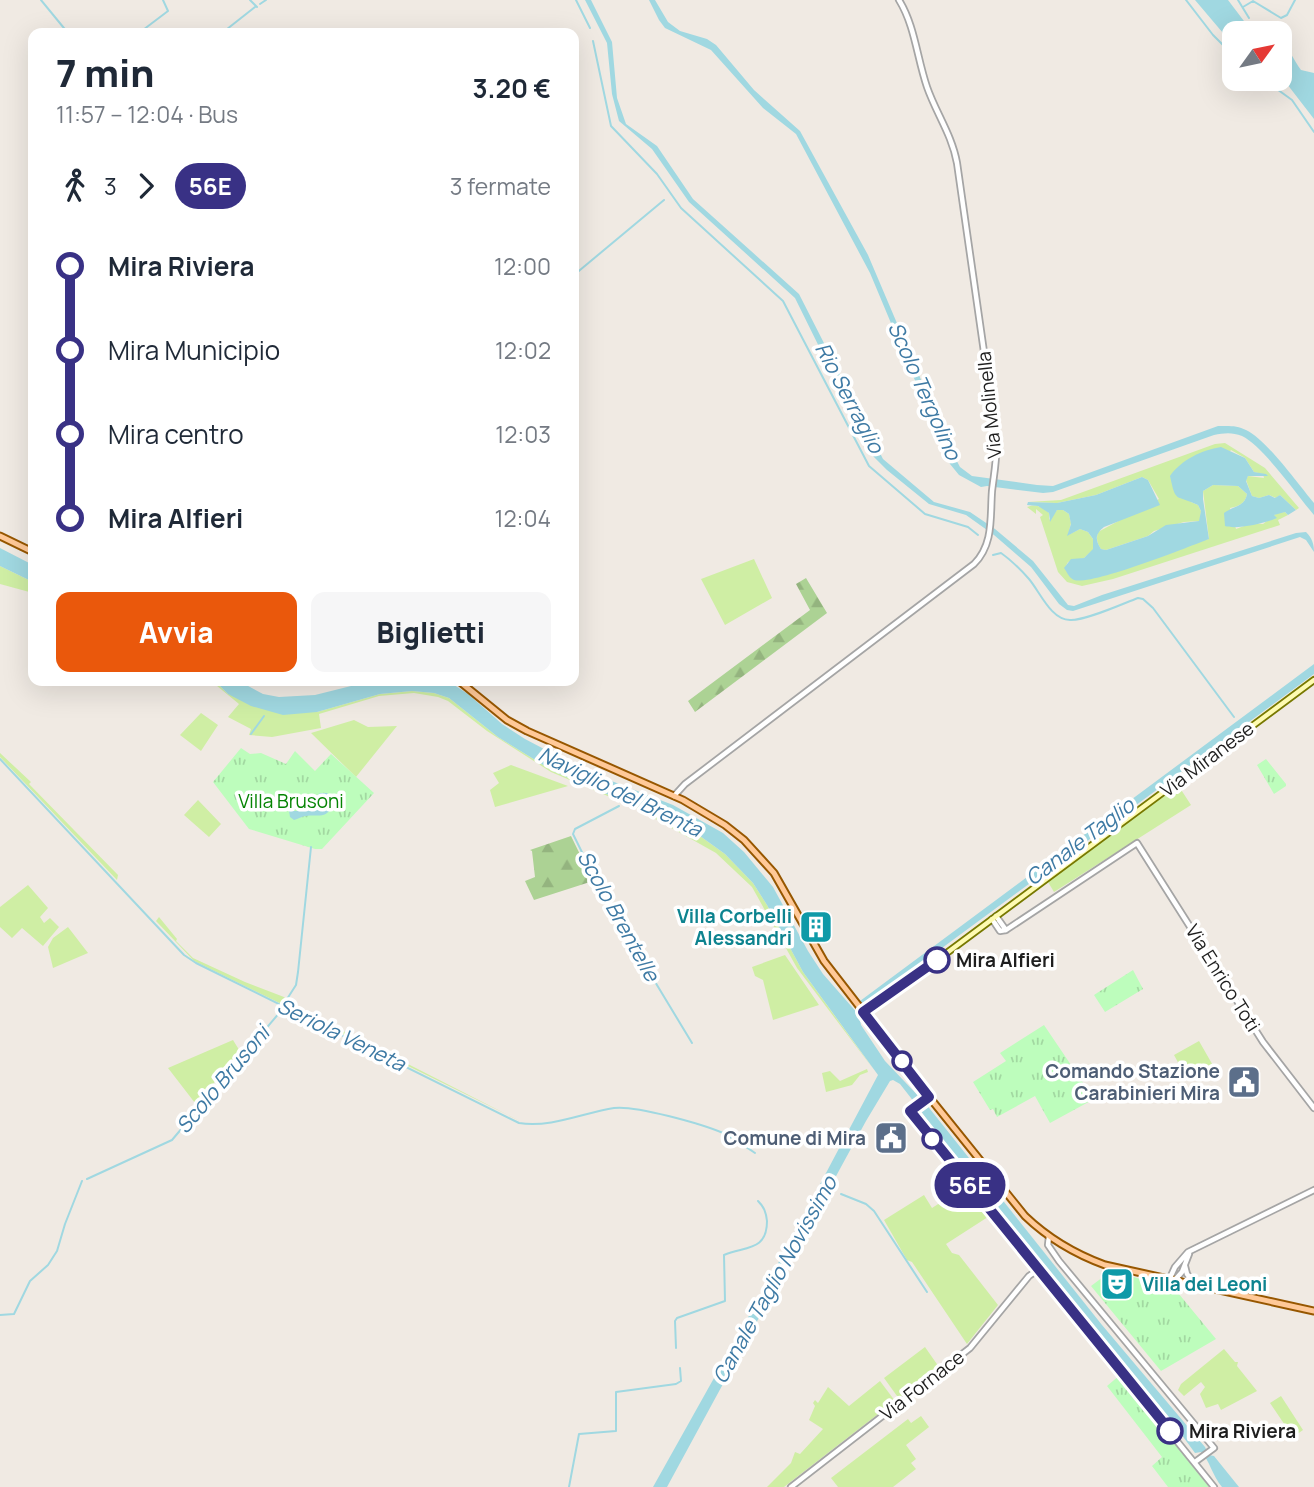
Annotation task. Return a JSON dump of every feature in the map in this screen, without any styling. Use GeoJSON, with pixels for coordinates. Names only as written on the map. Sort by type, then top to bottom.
{"type":"FeatureCollection","features":[{"type":"Feature","properties":{"kind":"main road"},"geometry":{"type":"LineString","coordinates":[[0,536],[28,550]]}},
{"type":"Feature","properties":{"kind":"main road","name":"Via Miranese"},"geometry":{"type":"LineString","coordinates":[[862,1011],[994,918],[1314,680]]}},
{"type":"Feature","properties":{"kind":"main road"},"geometry":{"type":"LineString","coordinates":[[466,686],[507,720],[527,731],[674,796],[735,832],[768,866],[816,948],[926,1099],[1025,1216],[1049,1236],[1095,1261],[1314,1311]]}},
{"type":"Feature","properties":{"kind":"street","name":"Via Molinella"},"geometry":{"type":"LineString","coordinates":[[674,796],[685,784],[967,570],[980,558],[988,538],[992,520],[996,436],[955,152],[926,86],[912,31],[899,0]]}},
{"type":"Feature","properties":{"kind":"street","name":"Via Enrico Toti"},"geometry":{"type":"LineString","coordinates":[[994,918],[1006,930],[1138,843],[1263,1042],[1314,1108]]}},
{"type":"Feature","properties":{"kind":"street"},"geometry":{"type":"LineString","coordinates":[[926,1099],[910,1111],[1198,1460],[1214,1487]]}},
{"type":"Feature","properties":{"kind":"street"},"geometry":{"type":"LineString","coordinates":[[1171,1280],[1175,1266],[1191,1250],[1314,1190]]}},
{"type":"Feature","properties":{"kind":"street"},"geometry":{"type":"LineString","coordinates":[[1049,1236],[1048,1245],[1056,1258],[1214,1448],[1198,1460]]}},
{"type":"Feature","properties":{"kind":"street"},"geometry":{"type":"LineString","coordinates":[[1171,1280],[1182,1272],[1191,1250]]}},
{"type":"Feature","properties":{"kind":"street"},"geometry":{"type":"LineString","coordinates":[[1185,1265],[1187,1274],[1197,1285]]}},
{"type":"Feature","properties":{"kind":"street","name":"Via Fornace"},"geometry":{"type":"LineString","coordinates":[[791,1487],[971,1348],[1029,1276],[1039,1269]]}},
{"type":"Feature","properties":{"kind":"green space"},"geometry":{"type":"Polygon","coordinates":[[[1225,443],[1265,468],[1299,508],[1296,510],[1280,495],[1276,498],[1269,495],[1259,498],[1252,496],[1246,480],[1248,476],[1264,478],[1263,474],[1254,472],[1245,458],[1231,450],[1191,502],[1198,505],[1201,511],[1200,521],[1184,522],[1154,531],[1148,536],[1106,550],[1099,545],[1098,532],[1159,499],[1148,480],[1142,477],[1096,495],[1057,503],[1028,502],[1061,500],[1215,444],[1225,443]]]}},
{"type":"Feature","properties":{"kind":"green space"},"geometry":{"type":"Polygon","coordinates":[[[1213,485],[1238,486],[1247,494],[1241,504],[1230,508],[1236,529],[1252,523],[1263,524],[1277,513],[1285,512],[1288,515],[1278,520],[1280,525],[1113,579],[1082,586],[1067,582],[1058,572],[1040,517],[1043,515],[1036,509],[1036,514],[1027,507],[1044,509],[1049,513],[1049,520],[1057,510],[1063,510],[1069,514],[1071,523],[1068,535],[1080,529],[1088,532],[1093,539],[1094,549],[1084,558],[1068,562],[1066,566],[1209,539],[1203,491],[1213,485]]]}},
{"type":"Feature","properties":{"kind":"green space"},"geometry":{"type":"Polygon","coordinates":[[[754,559],[772,598],[725,625],[701,579],[754,559]]]}},
{"type":"Feature","properties":{"kind":"green space"},"geometry":{"type":"Polygon","coordinates":[[[0,566],[28,580],[28,592],[0,584],[0,566]]]}},
{"type":"Feature","properties":{"kind":"green space"},"geometry":{"type":"Polygon","coordinates":[[[806,578],[827,613],[695,712],[688,701],[810,610],[796,584],[806,578]]]}},
{"type":"Feature","properties":{"kind":"green space"},"geometry":{"type":"Polygon","coordinates":[[[217,686],[228,694],[317,712],[380,694],[412,691],[434,693],[449,698],[498,737],[553,771],[693,831],[725,854],[753,883],[803,972],[874,1070],[797,968],[752,887],[716,853],[636,808],[551,772],[487,731],[448,701],[438,697],[414,693],[379,696],[319,714],[321,728],[272,737],[249,735],[251,729],[228,717],[239,704],[217,686]]]}},
{"type":"Feature","properties":{"kind":"green space"},"geometry":{"type":"Polygon","coordinates":[[[201,713],[218,725],[201,751],[180,735],[201,713]]]}},
{"type":"Feature","properties":{"kind":"green space"},"geometry":{"type":"Polygon","coordinates":[[[354,720],[368,727],[397,726],[356,777],[311,733],[354,720]]]}},
{"type":"Feature","properties":{"kind":"green space","name":"Villa Brusoni"},"geometry":{"type":"Polygon","coordinates":[[[241,748],[250,754],[261,753],[286,764],[295,751],[315,771],[331,754],[374,793],[322,849],[249,829],[213,782],[241,748]]]}},
{"type":"Feature","properties":{"kind":"green space"},"geometry":{"type":"Polygon","coordinates":[[[0,753],[31,782],[29,784],[118,875],[117,880],[0,757],[0,753]]]}},
{"type":"Feature","properties":{"kind":"green space"},"geometry":{"type":"Polygon","coordinates":[[[1266,759],[1286,784],[1274,794],[1257,765],[1266,759]]]}},
{"type":"Feature","properties":{"kind":"green space"},"geometry":{"type":"Polygon","coordinates":[[[511,765],[568,786],[495,807],[490,790],[499,783],[493,773],[511,765]]]}},
{"type":"Feature","properties":{"kind":"green space"},"geometry":{"type":"Polygon","coordinates":[[[1178,785],[1191,805],[1054,892],[1048,882],[1178,785]]]}},
{"type":"Feature","properties":{"kind":"green space"},"geometry":{"type":"Polygon","coordinates":[[[198,800],[221,824],[209,837],[184,815],[198,800]]]}},
{"type":"Feature","properties":{"kind":"green space"},"geometry":{"type":"Polygon","coordinates":[[[571,836],[593,881],[534,900],[525,881],[535,877],[530,850],[571,836]]]}},
{"type":"Feature","properties":{"kind":"green space"},"geometry":{"type":"Polygon","coordinates":[[[28,885],[48,908],[40,917],[44,923],[50,918],[59,927],[43,946],[22,928],[12,938],[0,927],[0,907],[28,885]]]}},
{"type":"Feature","properties":{"kind":"green space"},"geometry":{"type":"Polygon","coordinates":[[[159,917],[176,941],[193,958],[288,1001],[293,999],[292,1005],[522,1122],[194,961],[156,921],[159,917]]]}},
{"type":"Feature","properties":{"kind":"green space"},"geometry":{"type":"Polygon","coordinates":[[[68,927],[88,953],[53,968],[48,947],[53,938],[68,927]]]}},
{"type":"Feature","properties":{"kind":"green space"},"geometry":{"type":"Polygon","coordinates":[[[785,955],[819,1005],[773,1020],[763,980],[755,976],[752,967],[785,955]]]}},
{"type":"Feature","properties":{"kind":"green space"},"geometry":{"type":"Polygon","coordinates":[[[1133,970],[1143,989],[1105,1012],[1094,995],[1133,970]]]}},
{"type":"Feature","properties":{"kind":"green space"},"geometry":{"type":"Polygon","coordinates":[[[1044,1025],[1094,1099],[1050,1123],[1035,1096],[997,1117],[973,1082],[1006,1061],[1000,1053],[1044,1025]]]}},
{"type":"Feature","properties":{"kind":"green space"},"geometry":{"type":"Polygon","coordinates":[[[233,1040],[241,1053],[198,1103],[195,1103],[168,1068],[233,1040]]]}},
{"type":"Feature","properties":{"kind":"green space"},"geometry":{"type":"Polygon","coordinates":[[[1199,1041],[1215,1069],[1208,1073],[1196,1066],[1180,1066],[1174,1055],[1199,1041]]]}},
{"type":"Feature","properties":{"kind":"green space"},"geometry":{"type":"Polygon","coordinates":[[[867,1069],[868,1072],[860,1075],[852,1085],[826,1092],[822,1073],[830,1071],[840,1081],[867,1069]]]}},
{"type":"Feature","properties":{"kind":"green space"},"geometry":{"type":"Polygon","coordinates":[[[966,1186],[991,1215],[946,1244],[952,1253],[959,1255],[998,1305],[967,1344],[912,1262],[907,1260],[884,1220],[924,1195],[932,1208],[966,1186]]]}},
{"type":"Feature","properties":{"kind":"green space"},"geometry":{"type":"Polygon","coordinates":[[[1111,1271],[1174,1288],[1216,1339],[1161,1371],[1091,1286],[1111,1271]]]}},
{"type":"Feature","properties":{"kind":"green space"},"geometry":{"type":"Polygon","coordinates":[[[925,1347],[939,1367],[900,1397],[897,1396],[884,1378],[925,1347]]]}},
{"type":"Feature","properties":{"kind":"green space"},"geometry":{"type":"Polygon","coordinates":[[[1224,1349],[1238,1362],[1237,1366],[1257,1391],[1221,1410],[1218,1404],[1206,1408],[1200,1394],[1205,1387],[1201,1382],[1184,1396],[1178,1390],[1181,1384],[1224,1349]]]}},
{"type":"Feature","properties":{"kind":"green space"},"geometry":{"type":"Polygon","coordinates":[[[1120,1375],[1209,1487],[1168,1487],[1152,1466],[1162,1457],[1107,1386],[1120,1375]]]}},
{"type":"Feature","properties":{"kind":"green space"},"geometry":{"type":"Polygon","coordinates":[[[880,1381],[895,1401],[784,1487],[767,1487],[791,1463],[795,1452],[800,1454],[823,1429],[809,1420],[815,1406],[813,1403],[815,1400],[818,1403],[828,1387],[849,1406],[880,1381]]]}},
{"type":"Feature","properties":{"kind":"green space"},"geometry":{"type":"Polygon","coordinates":[[[1281,1396],[1303,1430],[1293,1437],[1270,1403],[1281,1396]]]}},
{"type":"Feature","properties":{"kind":"green space"},"geometry":{"type":"Polygon","coordinates":[[[921,1416],[929,1427],[906,1445],[916,1459],[911,1463],[916,1469],[893,1487],[838,1487],[831,1478],[908,1419],[911,1423],[921,1416]]]}},
{"type":"Feature","properties":{"kind":"water","name":"Rio Serraglio"},"geometry":{"type":"Polygon","coordinates":[[[585,0],[591,0],[612,42],[617,98],[626,124],[657,146],[693,199],[799,294],[883,459],[934,502],[970,512],[995,529],[1033,561],[1068,605],[1074,606],[1296,533],[1306,532],[1312,541],[1314,552],[1306,540],[1300,537],[1073,611],[1059,604],[1031,567],[994,535],[966,515],[929,504],[873,456],[795,298],[689,202],[652,149],[619,121],[612,94],[607,43],[585,0]]]}},
{"type":"Feature","properties":{"kind":"water","name":"Scolo Tergolino"},"geometry":{"type":"Polygon","coordinates":[[[649,0],[655,0],[668,22],[680,31],[707,39],[716,45],[754,90],[800,131],[868,255],[960,467],[972,476],[1053,486],[1218,426],[1236,427],[1254,435],[1272,452],[1314,503],[1314,515],[1260,450],[1242,436],[1231,433],[1214,435],[1053,492],[981,487],[959,475],[950,464],[870,273],[796,134],[763,108],[711,50],[665,28],[649,0]]]}},
{"type":"Feature","properties":{"kind":"water"},"geometry":{"type":"Polygon","coordinates":[[[1195,0],[1228,0],[1244,21],[1222,21],[1222,32],[1195,0]]]}},
{"type":"Feature","properties":{"kind":"water"},"geometry":{"type":"Polygon","coordinates":[[[1292,55],[1301,70],[1314,73],[1314,119],[1292,90],[1292,55]]]}},
{"type":"Feature","properties":{"kind":"water"},"geometry":{"type":"Polygon","coordinates":[[[1221,447],[1245,458],[1254,472],[1268,476],[1248,476],[1246,481],[1252,496],[1259,498],[1269,495],[1275,498],[1280,495],[1296,510],[1288,515],[1285,512],[1274,515],[1277,518],[1259,524],[1225,526],[1224,513],[1241,504],[1247,494],[1238,486],[1213,485],[1203,491],[1209,539],[1140,565],[1099,577],[1074,580],[1064,568],[1071,559],[1084,558],[1093,549],[1093,539],[1088,532],[1080,529],[1067,536],[1071,524],[1069,514],[1063,510],[1057,510],[1050,522],[1049,513],[1038,506],[1027,505],[1028,502],[1057,503],[1096,495],[1142,477],[1148,480],[1160,505],[1104,527],[1097,540],[1101,549],[1106,550],[1148,536],[1166,525],[1199,521],[1201,511],[1198,505],[1175,495],[1170,476],[1192,457],[1221,447]]]}},
{"type":"Feature","properties":{"kind":"water"},"geometry":{"type":"Polygon","coordinates":[[[0,548],[28,562],[28,580],[0,566],[0,548]]]}},
{"type":"Feature","properties":{"kind":"water","name":"Canale Taglio"},"geometry":{"type":"Polygon","coordinates":[[[1314,664],[1314,674],[866,1004],[860,1001],[1314,664]]]}},
{"type":"Feature","properties":{"kind":"water"},"geometry":{"type":"Polygon","coordinates":[[[220,686],[248,686],[263,694],[279,697],[315,695],[351,686],[456,686],[525,739],[586,771],[673,805],[723,833],[744,852],[773,887],[808,951],[823,974],[859,1015],[861,1025],[885,1061],[926,1104],[1102,1325],[1209,1455],[1214,1456],[1239,1487],[1222,1487],[1201,1452],[1195,1453],[1170,1419],[970,1180],[918,1107],[900,1084],[893,1080],[866,1121],[667,1487],[653,1487],[775,1269],[878,1075],[803,972],[753,883],[725,854],[693,831],[553,771],[498,737],[449,698],[434,693],[412,691],[380,694],[317,712],[283,715],[251,706],[228,694],[220,686]]]}},
{"type":"Feature","properties":{"kind":"water"},"geometry":{"type":"Polygon","coordinates":[[[320,793],[327,793],[333,800],[334,805],[327,813],[294,820],[290,817],[289,811],[302,811],[320,793]]]}},
{"type":"Feature","properties":{"kind":"waterway"},"geometry":{"type":"LineString","coordinates":[[41,0],[64,28]]}},
{"type":"Feature","properties":{"kind":"waterway"},"geometry":{"type":"LineString","coordinates":[[146,28],[168,11],[163,0]]}},
{"type":"Feature","properties":{"kind":"waterway"},"geometry":{"type":"LineString","coordinates":[[250,0],[257,7]]}},
{"type":"Feature","properties":{"kind":"waterway"},"geometry":{"type":"LineString","coordinates":[[260,4],[266,0]]}},
{"type":"Feature","properties":{"kind":"waterway"},"geometry":{"type":"LineString","coordinates":[[576,0],[590,28]]}},
{"type":"Feature","properties":{"kind":"waterway"},"geometry":{"type":"LineString","coordinates":[[1186,0],[1222,44]]}},
{"type":"Feature","properties":{"kind":"waterway"},"geometry":{"type":"LineString","coordinates":[[1238,0],[1249,18]]}},
{"type":"Feature","properties":{"kind":"waterway"},"geometry":{"type":"LineString","coordinates":[[1243,7],[1253,1],[1281,18],[1287,15],[1295,0]]}},
{"type":"Feature","properties":{"kind":"waterway"},"geometry":{"type":"LineString","coordinates":[[228,28],[255,7]]}},
{"type":"Feature","properties":{"kind":"waterway","name":"Rio Serraglio"},"geometry":{"type":"LineString","coordinates":[[593,41],[611,126],[657,174],[681,208],[783,301],[869,466],[925,514],[968,527],[978,535]]}},
{"type":"Feature","properties":{"kind":"waterway"},"geometry":{"type":"LineString","coordinates":[[1280,91],[1292,100],[1314,132]]}},
{"type":"Feature","properties":{"kind":"waterway"},"geometry":{"type":"LineString","coordinates":[[579,271],[664,200]]}},
{"type":"Feature","properties":{"kind":"waterway"},"geometry":{"type":"LineString","coordinates":[[993,555],[1001,553],[1012,562],[1029,579],[1052,610],[1063,619],[1077,620],[1138,598],[1143,599],[1153,608],[1234,717]]}},
{"type":"Feature","properties":{"kind":"waterway","name":"Scolo Brusoni"},"geometry":{"type":"LineString","coordinates":[[251,734],[264,716]]}},
{"type":"Feature","properties":{"kind":"waterway","name":"Seriola Veneta"},"geometry":{"type":"LineString","coordinates":[[0,759],[184,955],[196,963],[519,1123],[555,1122],[614,1108],[637,1109],[713,1129],[755,1153]]}},
{"type":"Feature","properties":{"kind":"waterway","name":"Scolo Brentelle"},"geometry":{"type":"LineString","coordinates":[[619,806],[575,829],[573,834],[605,899],[692,1043]]}},
{"type":"Feature","properties":{"kind":"waterway","name":"Scolo Brusoni"},"geometry":{"type":"LineString","coordinates":[[287,999],[296,985],[311,847]]}},
{"type":"Feature","properties":{"kind":"waterway","name":"Scolo Brusoni"},"geometry":{"type":"LineString","coordinates":[[87,1179],[172,1140],[280,1012]]}},
{"type":"Feature","properties":{"kind":"waterway","name":"Scolo Brusoni"},"geometry":{"type":"LineString","coordinates":[[0,1315],[14,1314],[30,1281],[48,1265],[57,1251],[82,1181]]}},
{"type":"Feature","properties":{"kind":"waterway","name":"Seriola Veneta"},"geometry":{"type":"LineString","coordinates":[[841,1194],[866,1204],[874,1211],[927,1292]]}},
{"type":"Feature","properties":{"kind":"waterway","name":"Scolo Brentelle"},"geometry":{"type":"LineString","coordinates":[[676,1348],[677,1318],[725,1301],[724,1255],[754,1246],[763,1238],[767,1218],[758,1201]]}},
{"type":"Feature","properties":{"kind":"waterway","name":"Scolo Brentelle"},"geometry":{"type":"LineString","coordinates":[[569,1487],[579,1434],[616,1431],[616,1392],[676,1384],[681,1381],[680,1368]]}},
{"type":"Feature","properties":{"kind":"bus line","name":"56E"},"geometry":{"type":"LineString","coordinates":[[937,960],[863,1012],[929,1097],[910,1111],[1170,1431]]}},
{"type":"Feature","properties":{"kind":"place","name":"Villa Corbelli Alessandri"},"geometry":{"type":"Point","coordinates":[816,927]}},
{"type":"Feature","properties":{"kind":"place","name":"Mira Alfieri"},"geometry":{"type":"Point","coordinates":[937,960]}},
{"type":"Feature","properties":{"kind":"place","name":"Comando Stazione Carabinieri Mira"},"geometry":{"type":"Point","coordinates":[1244,1082]}},
{"type":"Feature","properties":{"kind":"place","name":"Comune di Mira"},"geometry":{"type":"Point","coordinates":[891,1138]}},
{"type":"Feature","properties":{"kind":"place","name":"Villa dei Leoni"},"geometry":{"type":"Point","coordinates":[1117,1284]}},
{"type":"Feature","properties":{"kind":"place","name":"Mira Riviera"},"geometry":{"type":"Point","coordinates":[1170,1431]}},
{"type":"Feature","properties":{"kind":"water label","name":"Naviglio del Brenta"},"geometry":{"type":"Point","coordinates":[620,792]}},
{"type":"Feature","properties":{"kind":"water label","name":"Canale Taglio Novissimo"},"geometry":{"type":"Point","coordinates":[775,1280]}}]}
